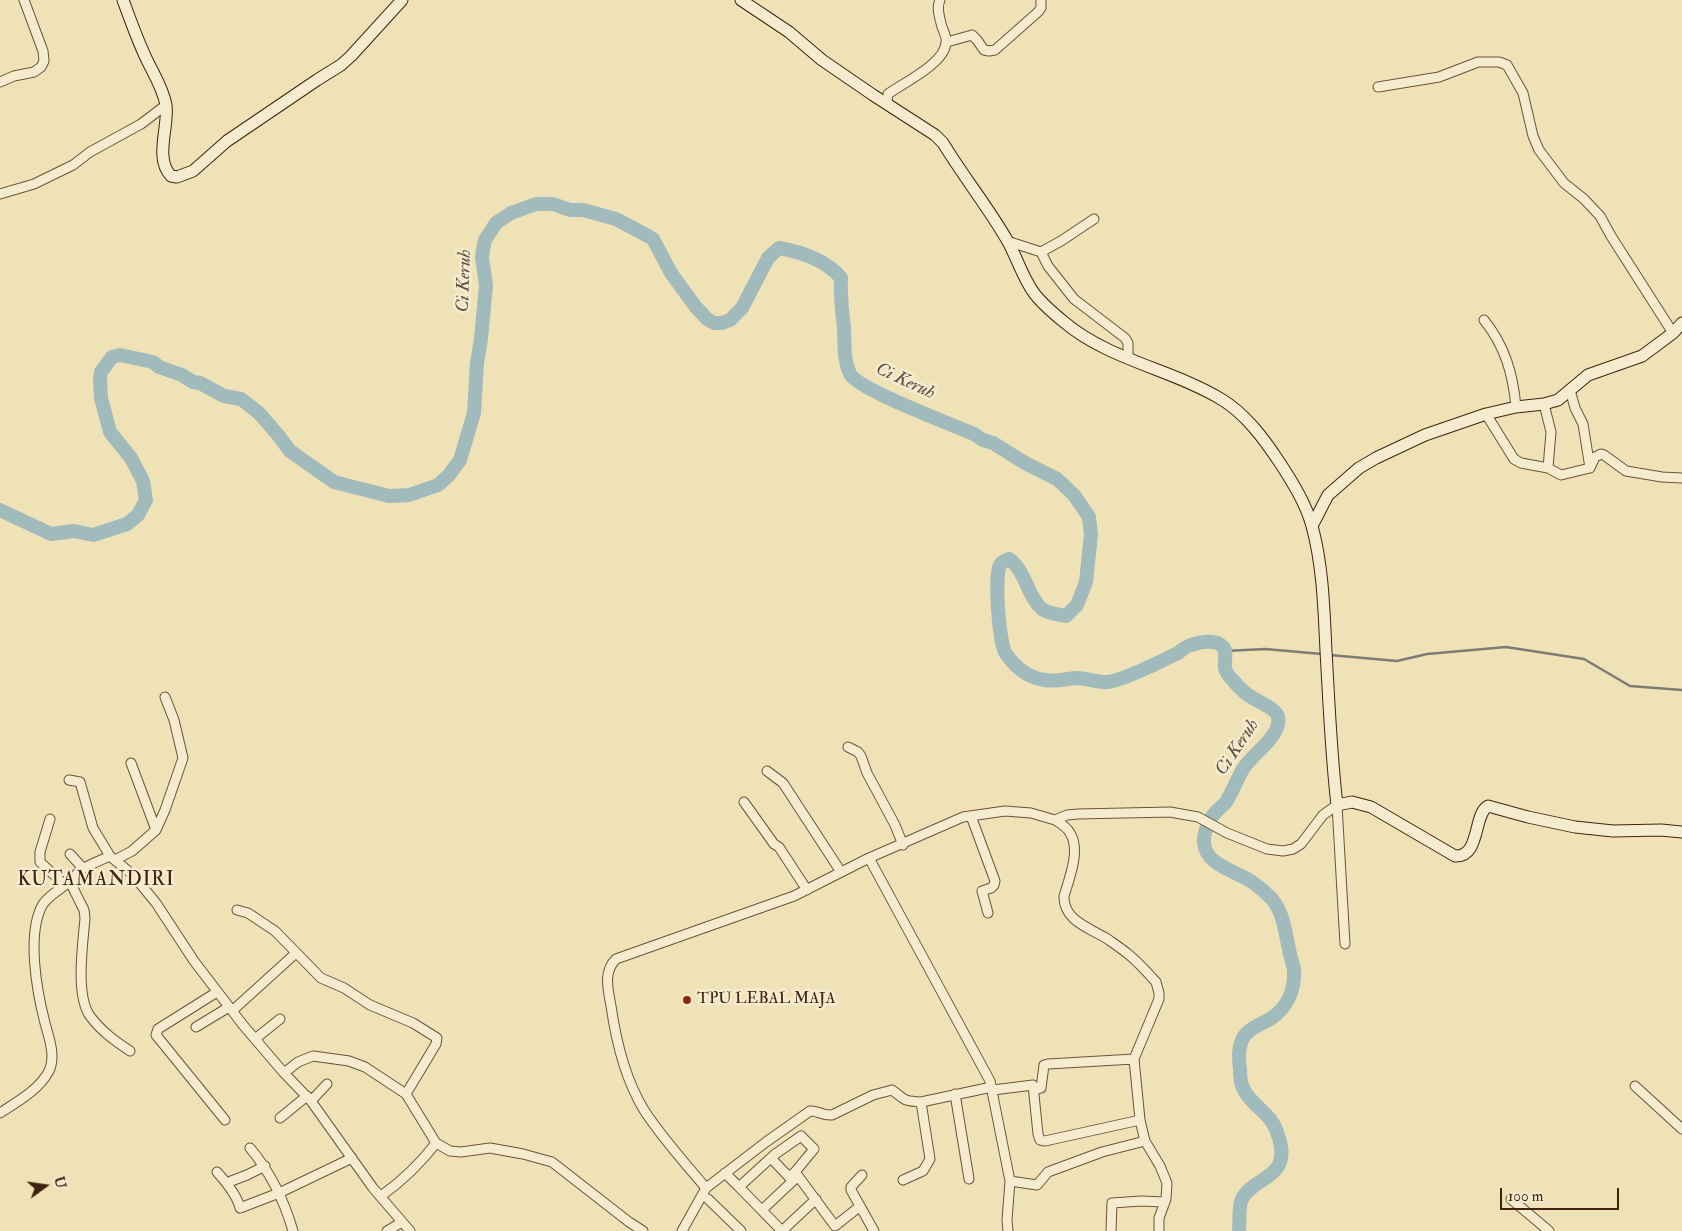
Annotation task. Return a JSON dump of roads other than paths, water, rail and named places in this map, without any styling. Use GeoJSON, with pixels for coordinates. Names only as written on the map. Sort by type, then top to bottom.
{"type":"FeatureCollection","features":[{"type":"Feature","properties":{"kind":"street"},"geometry":{"type":"LineString","coordinates":[[0,82],[14,76],[34,72],[41,67],[44,61],[43,51],[24,0]]}},
{"type":"Feature","properties":{"kind":"street"},"geometry":{"type":"LineString","coordinates":[[123,0],[166,105],[164,158],[167,172],[171,176],[177,177],[193,171],[227,141],[341,65],[402,0]]}},
{"type":"Feature","properties":{"kind":"street"},"geometry":{"type":"LineString","coordinates":[[741,0],[782,26],[822,60],[935,135],[943,143],[1007,241],[1027,281],[1041,302],[1080,335],[1100,346],[1222,400],[1255,428],[1282,466],[1304,503],[1312,526],[1319,563],[1323,599],[1345,944]]}},
{"type":"Feature","properties":{"kind":"street"},"geometry":{"type":"LineString","coordinates":[[887,103],[888,94],[926,69],[940,57],[944,50],[947,42],[939,14],[938,4],[940,0]]}},
{"type":"Feature","properties":{"kind":"street"},"geometry":{"type":"LineString","coordinates":[[947,42],[972,35],[984,50],[995,50],[1038,12],[1041,8],[1041,0]]}},
{"type":"Feature","properties":{"kind":"street"},"geometry":{"type":"LineString","coordinates":[[1378,87],[1439,77],[1478,62],[1499,62],[1506,65],[1523,93],[1533,136],[1539,150],[1564,183],[1584,199],[1600,216],[1673,333]]}},
{"type":"Feature","properties":{"kind":"street"},"geometry":{"type":"LineString","coordinates":[[0,194],[34,184],[73,165],[90,152],[141,124],[166,105]]}},
{"type":"Feature","properties":{"kind":"street"},"geometry":{"type":"LineString","coordinates":[[1041,252],[1094,219]]}},
{"type":"Feature","properties":{"kind":"street"},"geometry":{"type":"LineString","coordinates":[[1007,241],[1041,252],[1048,266],[1074,299],[1125,338],[1128,344],[1128,358]]}},
{"type":"Feature","properties":{"kind":"street"},"geometry":{"type":"LineString","coordinates":[[1484,320],[1494,332],[1506,354],[1514,382],[1516,407]]}},
{"type":"Feature","properties":{"kind":"street"},"geometry":{"type":"LineString","coordinates":[[1312,526],[1328,495],[1359,468],[1376,458],[1425,436],[1486,414],[1558,400],[1588,375],[1642,356],[1673,333],[1682,323]]}},
{"type":"Feature","properties":{"kind":"street"},"geometry":{"type":"LineString","coordinates":[[1570,390],[1575,408],[1583,424],[1590,468]]}},
{"type":"Feature","properties":{"kind":"street"},"geometry":{"type":"LineString","coordinates":[[1544,404],[1551,432],[1548,468]]}},
{"type":"Feature","properties":{"kind":"street"},"geometry":{"type":"LineString","coordinates":[[1486,414],[1514,458],[1522,463],[1548,468],[1561,475],[1590,468]]}},
{"type":"Feature","properties":{"kind":"street"},"geometry":{"type":"LineString","coordinates":[[1590,468],[1595,457],[1600,454],[1608,457],[1626,471],[1682,478]]}},
{"type":"Feature","properties":{"kind":"street"},"geometry":{"type":"LineString","coordinates":[[0,1113],[30,1091],[45,1077],[51,1066],[52,1053],[40,1004],[34,940],[38,913],[50,895],[68,883],[81,870],[132,851],[156,830],[165,810],[183,758],[174,720],[165,697]]}},
{"type":"Feature","properties":{"kind":"street"},"geometry":{"type":"LineString","coordinates":[[848,747],[858,752],[861,756],[867,773],[895,825],[903,845]]}},
{"type":"Feature","properties":{"kind":"street"},"geometry":{"type":"LineString","coordinates":[[131,763],[156,830]]}},
{"type":"Feature","properties":{"kind":"street"},"geometry":{"type":"LineString","coordinates":[[767,770],[783,783],[841,872]]}},
{"type":"Feature","properties":{"kind":"street"},"geometry":{"type":"LineString","coordinates":[[69,780],[80,782],[93,828],[112,858],[133,875],[156,903],[194,961],[230,1009],[284,1073],[309,1099],[381,1196],[410,1231]]}},
{"type":"Feature","properties":{"kind":"street"},"geometry":{"type":"LineString","coordinates":[[744,802],[774,844],[779,847],[807,890]]}},
{"type":"Feature","properties":{"kind":"street"},"geometry":{"type":"LineString","coordinates":[[1055,820],[1067,815],[1170,812],[1198,817],[1267,850],[1283,851],[1293,849],[1301,844],[1323,814],[1337,805],[1352,802],[1371,807],[1455,856],[1462,856],[1469,850],[1477,834],[1482,811],[1488,806],[1575,827],[1613,831],[1661,830],[1682,832]]}},
{"type":"Feature","properties":{"kind":"street"},"geometry":{"type":"LineString","coordinates":[[706,1188],[673,1149],[644,1110],[631,1085],[616,1038],[607,974],[610,965],[616,959],[807,890],[869,858],[963,818],[1005,810],[1031,813],[1055,820],[1070,832],[1073,840],[1074,858],[1064,896],[1067,910],[1073,918],[1086,928],[1106,938],[1129,955],[1156,982],[1158,987],[1159,998],[1134,1058],[1140,1120],[1145,1141],[1160,1166],[1167,1183],[1165,1202],[1159,1218],[1159,1231]]}},
{"type":"Feature","properties":{"kind":"street"},"geometry":{"type":"LineString","coordinates":[[971,816],[995,881],[991,888],[982,891],[988,914]]}},
{"type":"Feature","properties":{"kind":"street"},"geometry":{"type":"LineString","coordinates":[[50,819],[40,852],[40,862],[68,883],[84,910],[81,990],[85,1005],[89,1015],[108,1036],[130,1051]]}},
{"type":"Feature","properties":{"kind":"street"},"geometry":{"type":"LineString","coordinates":[[70,854],[80,865],[81,870]]}},
{"type":"Feature","properties":{"kind":"street"},"geometry":{"type":"LineString","coordinates":[[869,858],[993,1089],[1010,1181],[1008,1231]]}},
{"type":"Feature","properties":{"kind":"street"},"geometry":{"type":"LineString","coordinates":[[237,910],[248,913],[275,931],[321,978],[344,988],[370,1005],[413,1022],[437,1039],[436,1044],[406,1094]]}},
{"type":"Feature","properties":{"kind":"street"},"geometry":{"type":"LineString","coordinates":[[196,1028],[230,1009],[296,953]]}},
{"type":"Feature","properties":{"kind":"street"},"geometry":{"type":"LineString","coordinates":[[217,992],[158,1029],[156,1033],[159,1040],[225,1120]]}},
{"type":"Feature","properties":{"kind":"street"},"geometry":{"type":"LineString","coordinates":[[255,1039],[280,1018]]}},
{"type":"Feature","properties":{"kind":"street"},"geometry":{"type":"LineString","coordinates":[[284,1073],[298,1062],[313,1056],[349,1061],[365,1068],[406,1094],[436,1143],[450,1151],[461,1152],[490,1148],[552,1162],[643,1231]]}},
{"type":"Feature","properties":{"kind":"street"},"geometry":{"type":"LineString","coordinates":[[1034,1090],[1041,1088],[1042,1069],[1048,1064],[1134,1058]]}},
{"type":"Feature","properties":{"kind":"street"},"geometry":{"type":"LineString","coordinates":[[280,1118],[309,1099],[327,1084]]}},
{"type":"Feature","properties":{"kind":"street"},"geometry":{"type":"LineString","coordinates":[[682,1231],[706,1188],[810,1111],[825,1116],[832,1115],[873,1095],[892,1090],[906,1101],[921,1102],[955,1094],[1032,1084],[1038,1134],[1040,1140],[1045,1141],[1140,1120]]}},
{"type":"Feature","properties":{"kind":"street"},"geometry":{"type":"LineString","coordinates":[[1635,1086],[1682,1129]]}},
{"type":"Feature","properties":{"kind":"street"},"geometry":{"type":"LineString","coordinates":[[955,1094],[969,1179]]}},
{"type":"Feature","properties":{"kind":"street"},"geometry":{"type":"LineString","coordinates":[[902,1180],[923,1171],[930,1159],[921,1102]]}},
{"type":"Feature","properties":{"kind":"street"},"geometry":{"type":"LineString","coordinates":[[739,1187],[799,1136],[803,1137],[814,1150],[793,1177],[762,1210]]}},
{"type":"Feature","properties":{"kind":"street"},"geometry":{"type":"LineString","coordinates":[[1010,1181],[1037,1185],[1048,1172],[1102,1152],[1145,1141]]}},
{"type":"Feature","properties":{"kind":"street"},"geometry":{"type":"LineString","coordinates":[[381,1196],[401,1181],[425,1158],[436,1143]]}},
{"type":"Feature","properties":{"kind":"street"},"geometry":{"type":"LineString","coordinates":[[250,1148],[265,1166],[279,1193],[293,1231]]}},
{"type":"Feature","properties":{"kind":"street"},"geometry":{"type":"LineString","coordinates":[[217,1172],[226,1183],[240,1208],[279,1193],[352,1158]]}},
{"type":"Feature","properties":{"kind":"street"},"geometry":{"type":"LineString","coordinates":[[771,1158],[816,1199],[834,1229],[859,1207]]}},
{"type":"Feature","properties":{"kind":"street"},"geometry":{"type":"LineString","coordinates":[[226,1183],[265,1166]]}},
{"type":"Feature","properties":{"kind":"street"},"geometry":{"type":"LineString","coordinates":[[725,1173],[783,1231],[816,1199]]}},
{"type":"Feature","properties":{"kind":"street"},"geometry":{"type":"LineString","coordinates":[[862,1175],[851,1187],[851,1190],[874,1231]]}},
{"type":"Feature","properties":{"kind":"street"},"geometry":{"type":"LineString","coordinates":[[708,1199],[741,1231]]}},
{"type":"Feature","properties":{"kind":"street"},"geometry":{"type":"LineString","coordinates":[[1511,1199],[1549,1231]]}},
{"type":"Feature","properties":{"kind":"street"},"geometry":{"type":"LineString","coordinates":[[1111,1231],[1112,1203],[1165,1202]]}},
{"type":"Feature","properties":{"kind":"street"},"geometry":{"type":"LineString","coordinates":[[387,1231],[402,1222]]}},
{"type":"Feature","properties":{"kind":"waterway","name":"Ci Keruh"},"geometry":{"type":"LineString","coordinates":[[0,510],[51,534],[74,531],[93,535],[127,524],[138,515],[146,500],[143,481],[131,458],[110,432],[101,398],[101,372],[112,357],[120,355],[153,362],[159,367],[182,375],[193,382],[200,383],[224,396],[241,399],[259,413],[290,451],[334,482],[389,496],[409,495],[438,485],[449,475],[460,460],[474,413],[477,363],[486,285],[482,258],[485,240],[496,223],[511,213],[536,204],[553,204],[570,210],[583,210],[616,219],[653,239],[671,273],[695,306],[707,319],[714,323],[730,320],[742,308],[768,258],[779,248],[805,255],[828,266],[841,278],[845,357],[850,374],[857,381],[888,398],[993,443],[1025,463],[1057,479],[1074,495],[1089,517],[1091,534],[1086,582],[1077,605],[1066,616],[1042,609],[1037,604],[1019,570],[1009,559],[1000,565],[997,583],[999,625],[1003,648],[1014,664],[1028,675],[1039,679],[1053,681],[1076,678],[1108,682],[1143,670],[1189,646],[1203,642],[1215,642],[1225,650],[1225,669],[1230,677],[1248,695],[1277,714],[1278,724],[1271,738],[1243,769],[1226,802],[1211,819],[1205,831],[1204,839],[1206,851],[1216,863],[1246,878],[1272,899],[1284,923],[1294,970],[1292,990],[1283,1008],[1273,1017],[1250,1030],[1243,1038],[1240,1046],[1239,1064],[1243,1088],[1249,1098],[1266,1114],[1273,1124],[1281,1147],[1281,1158],[1273,1172],[1247,1192],[1242,1199],[1239,1231]]}},
{"type":"Feature","properties":{"kind":"waterway"},"geometry":{"type":"LineString","coordinates":[[1330,655],[1397,661],[1427,654],[1506,647],[1584,659],[1630,686],[1682,690]]}},
{"type":"Feature","properties":{"kind":"waterway"},"geometry":{"type":"LineString","coordinates":[[1225,651],[1265,649],[1322,654]]}},
{"type":"Feature","properties":{"kind":"place","name":"TPU LEBAL MAJA"},"geometry":{"type":"Point","coordinates":[687,1000]}},
{"type":"Feature","properties":{"kind":"district","name":"KUTAMANDIRI"},"geometry":{"type":"Point","coordinates":[96,881]}}]}
